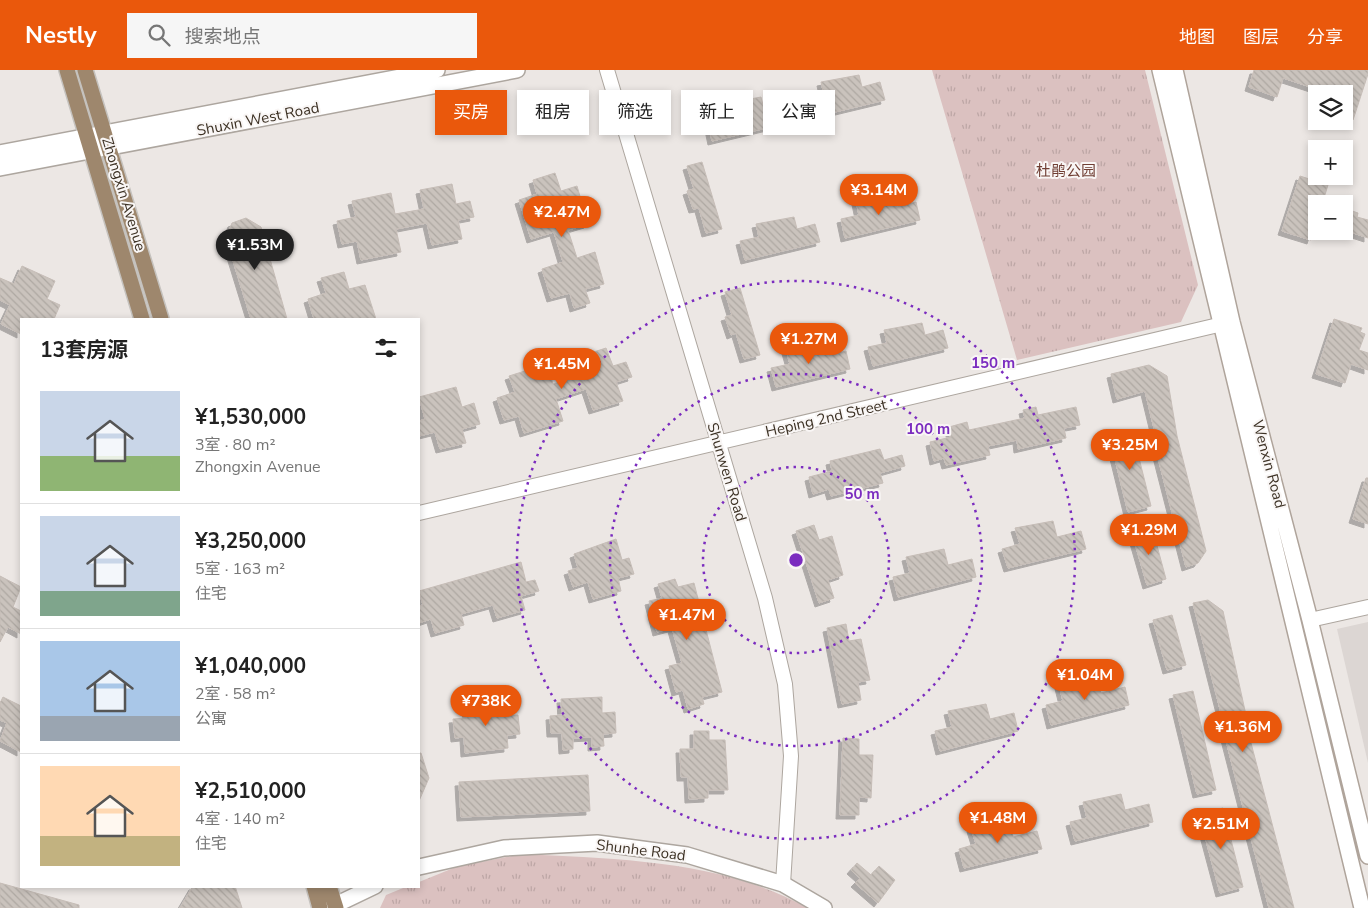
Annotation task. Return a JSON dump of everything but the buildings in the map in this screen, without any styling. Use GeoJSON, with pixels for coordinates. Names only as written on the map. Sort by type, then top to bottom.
{"type":"FeatureCollection","features":[{"type":"Feature","properties":{"kind":"main road","name":"Zhongxin Avenue"},"geometry":{"type":"LineString","coordinates":[[67,70],[142,318]]}},
{"type":"Feature","properties":{"kind":"main road","name":"Zhongxin Avenue"},"geometry":{"type":"LineString","coordinates":[[85,70],[108,140],[161,318]]}},
{"type":"Feature","properties":{"kind":"main road","name":"Shuxin West Road"},"geometry":{"type":"LineString","coordinates":[[108,140],[437,70]]}},
{"type":"Feature","properties":{"kind":"main road","name":"Shuxin West Road"},"geometry":{"type":"LineString","coordinates":[[0,153],[90,143],[517,70]]}},
{"type":"Feature","properties":{"kind":"main road"},"geometry":{"type":"LineString","coordinates":[[1160,70],[1226,324],[1362,908]]}},
{"type":"Feature","properties":{"kind":"main road","name":"Wenxin Road"},"geometry":{"type":"LineString","coordinates":[[1175,70],[1226,324],[1310,620],[1368,856]]}},
{"type":"Feature","properties":{"kind":"main road","name":"Shuxin West Road"},"geometry":{"type":"LineString","coordinates":[[0,168],[90,143]]}},
{"type":"Feature","properties":{"kind":"main road","name":"Shunhe Road"},"geometry":{"type":"LineString","coordinates":[[420,867],[504,848],[597,843],[687,855],[783,884],[824,908]]}},
{"type":"Feature","properties":{"kind":"main road"},"geometry":{"type":"LineString","coordinates":[[316,888],[330,907]]}},
{"type":"Feature","properties":{"kind":"main road"},"geometry":{"type":"LineString","coordinates":[[329,888],[330,907]]}},
{"type":"Feature","properties":{"kind":"main road"},"geometry":{"type":"LineString","coordinates":[[330,907],[371,888]]}},
{"type":"Feature","properties":{"kind":"street","name":"Shunwen Road"},"geometry":{"type":"LineString","coordinates":[[607,70],[765,598],[785,684],[791,756],[783,884]]}},
{"type":"Feature","properties":{"kind":"street","name":"Heping 2nd Street"},"geometry":{"type":"LineString","coordinates":[[420,513],[1226,324]]}},
{"type":"Feature","properties":{"kind":"street"},"geometry":{"type":"LineString","coordinates":[[1310,620],[1368,607]]}},
{"type":"Feature","properties":{"kind":"shaded area"},"geometry":{"type":"Polygon","coordinates":[[[1368,622],[1368,763],[1337,629],[1368,622]]]}},
{"type":"Feature","properties":{"kind":"green space","name":"杜鹃公园"},"geometry":{"type":"Polygon","coordinates":[[[932,70],[1145,70],[1198,285],[1181,322],[1017,360],[932,70]]]}},
{"type":"Feature","properties":{"kind":"green space"},"geometry":{"type":"Polygon","coordinates":[[[522,854],[669,865],[705,871],[740,880],[775,892],[808,908],[380,908],[386,895],[403,888],[420,888],[420,882],[456,867],[522,854]]]}}]}
